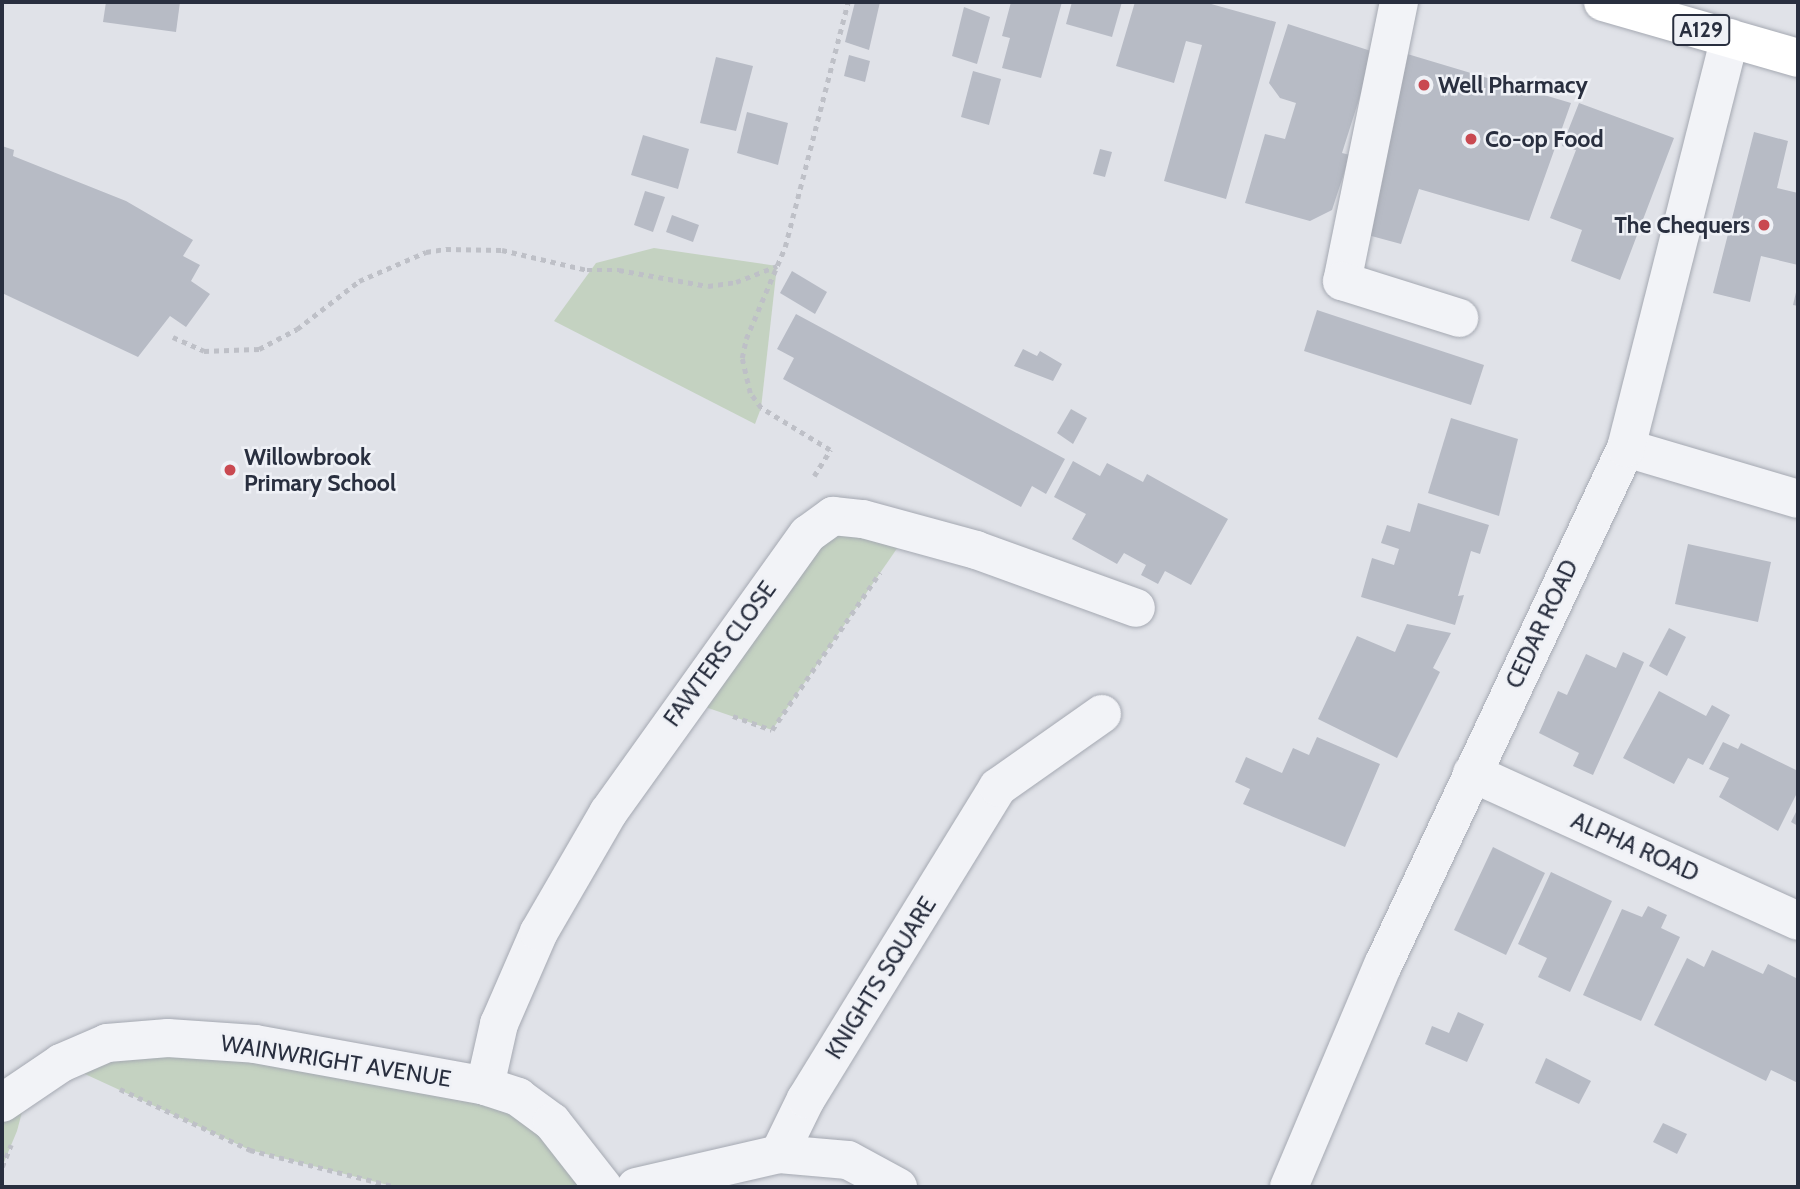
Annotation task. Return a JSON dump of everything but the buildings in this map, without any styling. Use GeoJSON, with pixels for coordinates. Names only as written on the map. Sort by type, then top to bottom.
{"type":"FeatureCollection","features":[{"type":"Feature","properties":{"kind":"main road","name":"A129"},"geometry":{"type":"LineString","coordinates":[[1603,2],[1798,58]]}},
{"type":"Feature","properties":{"kind":"street"},"geometry":{"type":"LineString","coordinates":[[1399,2],[1342,281],[1459,318]]}},
{"type":"Feature","properties":{"kind":"street","name":"CEDAR ROAD"},"geometry":{"type":"LineString","coordinates":[[1289,1187],[1383,965],[1626,448],[1730,38]]}},
{"type":"Feature","properties":{"kind":"street"},"geometry":{"type":"LineString","coordinates":[[1626,448],[1798,499]]}},
{"type":"Feature","properties":{"kind":"street"},"geometry":{"type":"LineString","coordinates":[[833,516],[863,519],[909,531],[1136,608]]}},
{"type":"Feature","properties":{"kind":"street","name":"FAWTERS CLOSE"},"geometry":{"type":"LineString","coordinates":[[485,1086],[499,1024],[538,932],[608,813],[685,700],[808,534],[833,516]]}},
{"type":"Feature","properties":{"kind":"street","name":"KNIGHTS SQUARE"},"geometry":{"type":"LineString","coordinates":[[779,1154],[806,1099],[998,787],[1102,714]]}},
{"type":"Feature","properties":{"kind":"street","name":"ALPHA ROAD"},"geometry":{"type":"LineString","coordinates":[[1472,773],[1798,921]]}},
{"type":"Feature","properties":{"kind":"street","name":"WAINWRIGHT AVENUE"},"geometry":{"type":"LineString","coordinates":[[2,1103],[61,1063],[107,1043],[167,1038],[255,1044],[485,1086],[518,1097],[552,1122],[603,1187]]}},
{"type":"Feature","properties":{"kind":"street"},"geometry":{"type":"LineString","coordinates":[[636,1187],[779,1154],[848,1160],[898,1187]]}},
{"type":"Feature","properties":{"kind":"path"},"geometry":{"type":"LineString","coordinates":[[833,516],[808,485],[830,450],[761,408],[745,374],[746,339],[777,266],[848,2]]}},
{"type":"Feature","properties":{"kind":"path"},"geometry":{"type":"LineString","coordinates":[[173,337],[204,351],[259,349],[298,329],[359,281],[426,252],[446,249],[502,250],[587,270],[619,270],[708,286],[736,282],[777,266]]}},
{"type":"Feature","properties":{"kind":"path"},"geometry":{"type":"LineString","coordinates":[[685,700],[772,730],[909,531]]}},
{"type":"Feature","properties":{"kind":"path"},"geometry":{"type":"LineString","coordinates":[[61,1063],[250,1150],[396,1187]]}},
{"type":"Feature","properties":{"kind":"green space"},"geometry":{"type":"Polygon","coordinates":[[[654,248],[777,266],[761,408],[755,424],[554,321],[596,263],[654,248]]]}},
{"type":"Feature","properties":{"kind":"green space"},"geometry":{"type":"Polygon","coordinates":[[[909,531],[772,730],[685,700],[808,534],[909,531]]]}},
{"type":"Feature","properties":{"kind":"green space"},"geometry":{"type":"Polygon","coordinates":[[[107,1043],[485,1086],[602,1187],[396,1187],[250,1150],[61,1063],[107,1043]]]}},
{"type":"Feature","properties":{"kind":"green space"},"geometry":{"type":"Polygon","coordinates":[[[30,1082],[17,1131],[2,1167],[2,1104],[30,1082]]]}},
{"type":"Feature","properties":{"kind":"place","name":"Well Pharmacy"},"geometry":{"type":"Point","coordinates":[1424,85]}},
{"type":"Feature","properties":{"kind":"place","name":"Co-op Food"},"geometry":{"type":"Point","coordinates":[1471,139]}},
{"type":"Feature","properties":{"kind":"place","name":"The Chequers"},"geometry":{"type":"Point","coordinates":[1764,225]}},
{"type":"Feature","properties":{"kind":"place","name":"Willowbrook Primary School"},"geometry":{"type":"Point","coordinates":[230,470]}}]}
